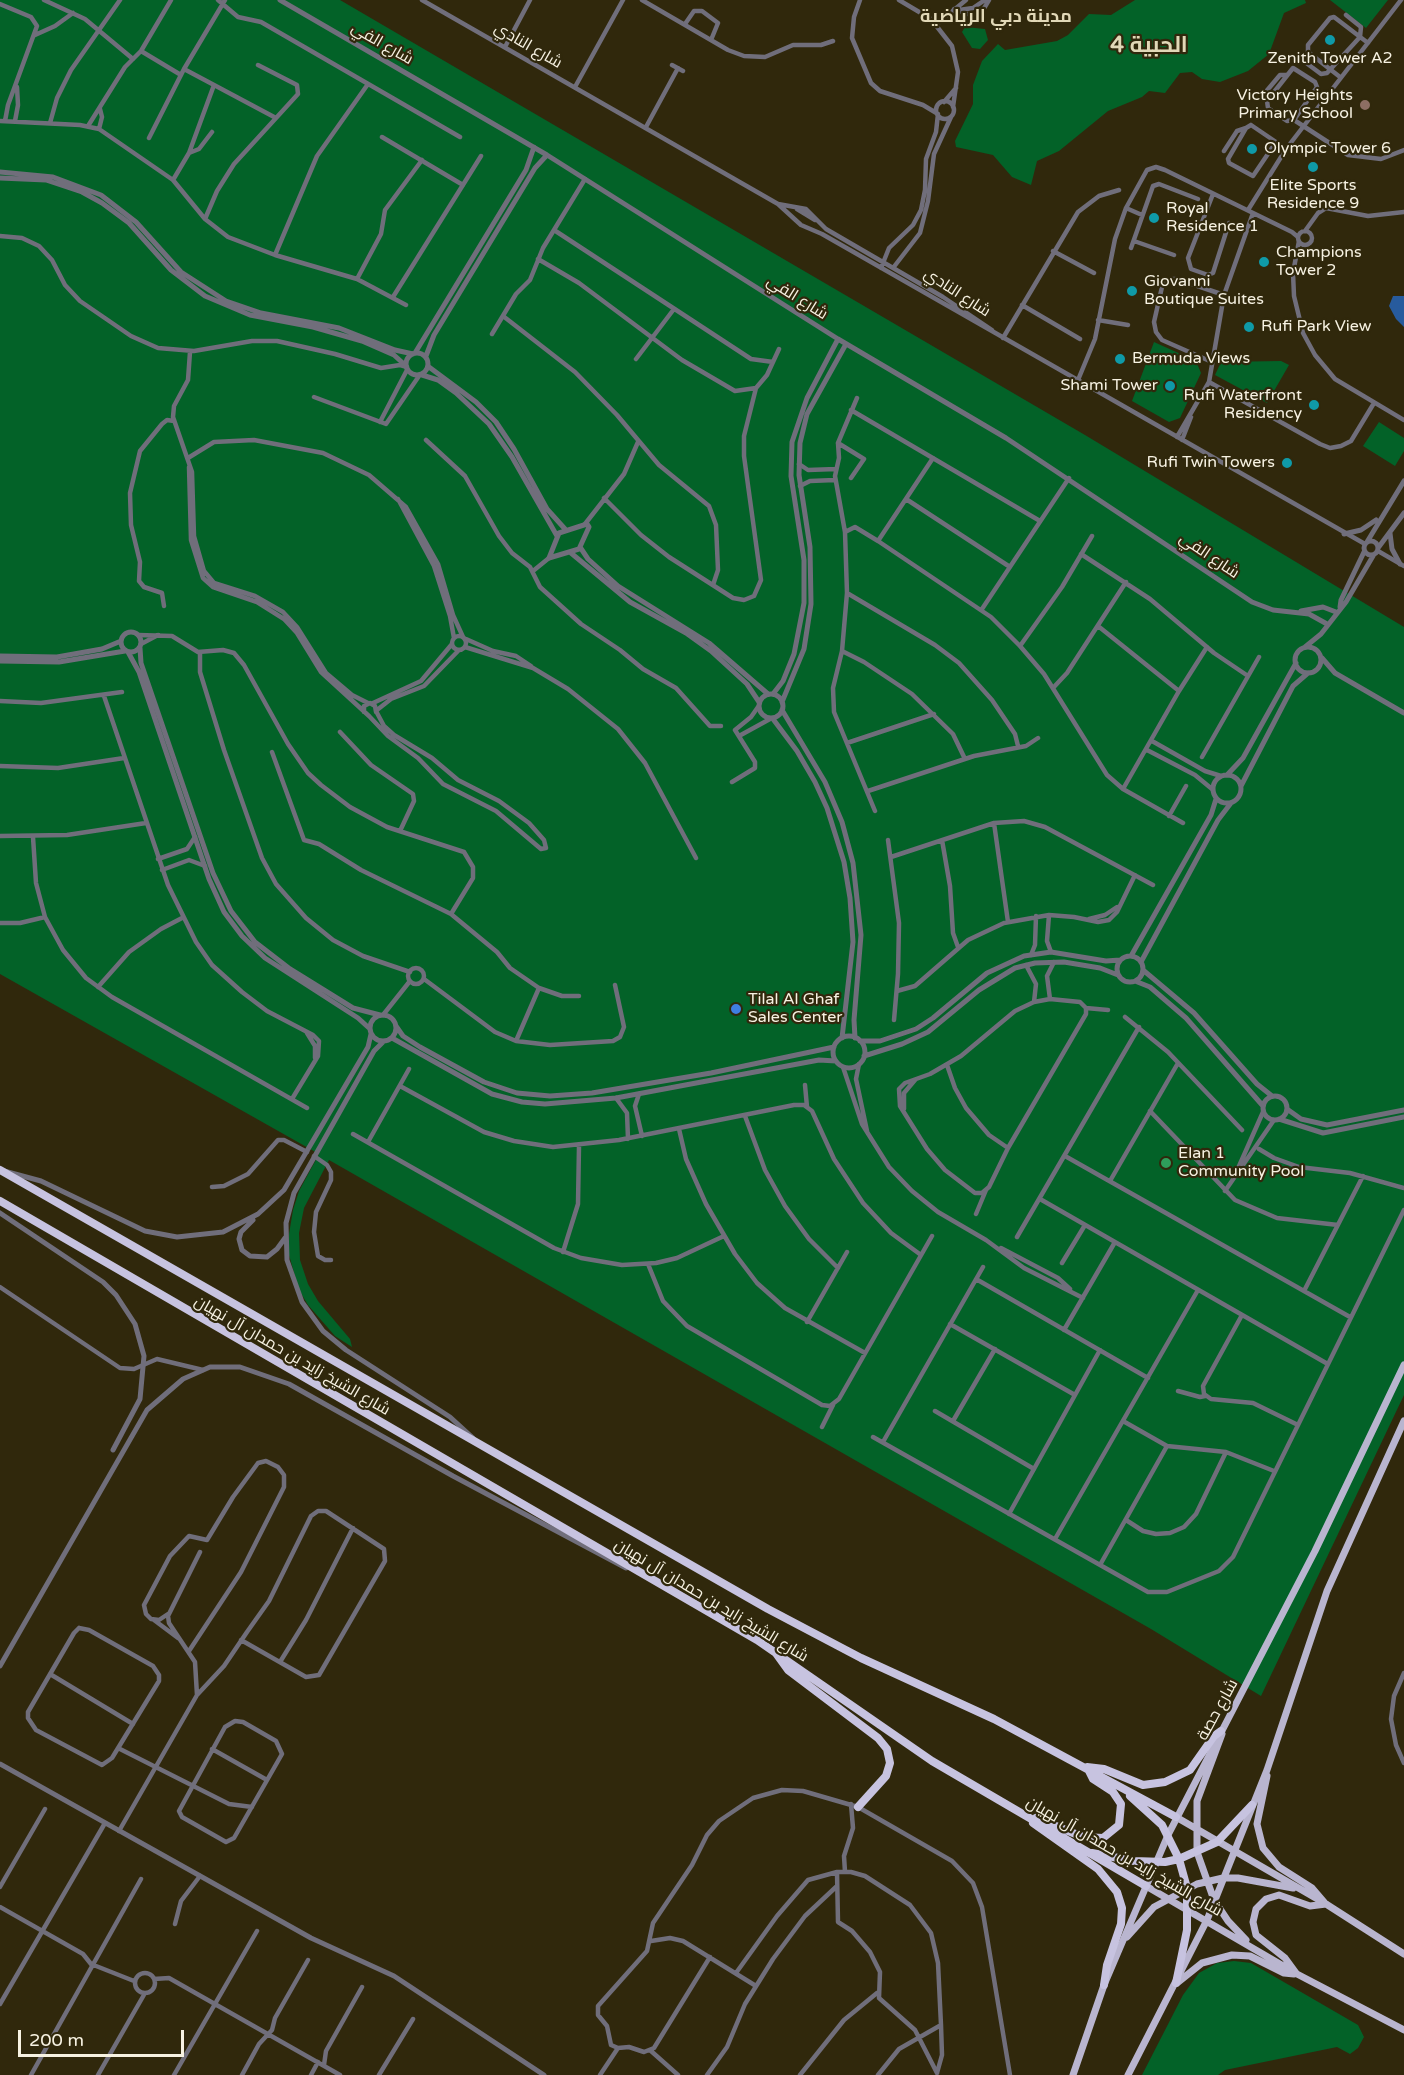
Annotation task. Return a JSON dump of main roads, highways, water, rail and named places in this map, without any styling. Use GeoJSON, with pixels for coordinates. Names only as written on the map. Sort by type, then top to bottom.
{"type":"FeatureCollection","features":[{"type":"Feature","properties":{"kind":"highway","name":"شارع الشيخ زايد بن حمدان آل نهيان"},"geometry":{"type":"LineString","coordinates":[[0,1170],[476,1442],[547,1485],[814,1635],[994,1719],[1087,1767],[1176,1817]]}},
{"type":"Feature","properties":{"kind":"highway","name":"شارع الشيخ زايد بن حمدان آل نهيان"},"geometry":{"type":"LineString","coordinates":[[0,1201],[774,1651],[909,1746],[1146,1886]]}},
{"type":"Feature","properties":{"kind":"highway"},"geometry":{"type":"LineString","coordinates":[[774,1651],[788,1670],[879,1738],[887,1749],[890,1763],[886,1776],[854,1806]]}},
{"type":"Feature","properties":{"kind":"highway"},"geometry":{"type":"LineString","coordinates":[[1087,1767],[1104,1769],[1143,1785],[1165,1782],[1190,1770],[1211,1740],[1221,1731]]}},
{"type":"Feature","properties":{"kind":"highway"},"geometry":{"type":"LineString","coordinates":[[1029,1817],[1089,1839],[1109,1835],[1119,1825],[1120,1804],[1113,1792],[1093,1779],[1087,1767]]}},
{"type":"Feature","properties":{"kind":"highway"},"geometry":{"type":"LineString","coordinates":[[1112,1781],[1155,1817],[1168,1835],[1179,1859],[1188,1909],[1176,1983]]}},
{"type":"Feature","properties":{"kind":"highway"},"geometry":{"type":"LineString","coordinates":[[1082,1850],[1129,1860],[1155,1862],[1179,1859],[1217,1842],[1252,1805]]}},
{"type":"Feature","properties":{"kind":"highway"},"geometry":{"type":"LineString","coordinates":[[1029,1817],[1042,1831],[1098,1869],[1117,1892],[1122,1908],[1121,1924],[1107,1965],[1104,1985]]}},
{"type":"Feature","properties":{"kind":"main road","name":"شارع حصة"},"geometry":{"type":"LineString","coordinates":[[1073,2075],[1104,1985],[1155,1862],[1176,1817],[1315,1551],[1404,1365]]}},
{"type":"Feature","properties":{"kind":"main road"},"geometry":{"type":"LineString","coordinates":[[1128,2075],[1207,1920],[1267,1770],[1327,1591],[1404,1421]]}},
{"type":"Feature","properties":{"kind":"main road"},"geometry":{"type":"LineString","coordinates":[[1221,1731],[1222,1740],[1199,1791],[1195,1828],[1197,1852],[1214,1900],[1228,1921],[1250,1946]]}},
{"type":"Feature","properties":{"kind":"main road"},"geometry":{"type":"LineString","coordinates":[[1267,1770],[1257,1824],[1263,1848],[1279,1867],[1318,1892],[1326,1904],[1310,1906],[1279,1895],[1266,1899],[1257,1909],[1253,1922],[1256,1935],[1285,1958],[1297,1974]]}},
{"type":"Feature","properties":{"kind":"main road","name":"شارع الشيخ زايد بن حمدان آل نهيان"},"geometry":{"type":"LineString","coordinates":[[1176,1817],[1326,1904],[1404,1954]]}},
{"type":"Feature","properties":{"kind":"main road"},"geometry":{"type":"LineString","coordinates":[[1120,1946],[1149,1911],[1186,1888],[1206,1881],[1223,1878],[1267,1882],[1301,1890]]}},
{"type":"Feature","properties":{"kind":"main road","name":"شارع الشيخ زايد بن حمدان آل نهيان"},"geometry":{"type":"LineString","coordinates":[[1146,1886],[1297,1974],[1404,2030]]}},
{"type":"Feature","properties":{"kind":"main road"},"geometry":{"type":"LineString","coordinates":[[1176,1983],[1202,1963],[1232,1954],[1250,1956],[1284,1973],[1297,1974]]}},
{"type":"Feature","properties":{"kind":"water"},"geometry":{"type":"Polygon","coordinates":[[[1393,296],[1404,296],[1404,327],[1396,319],[1389,306],[1393,296]]]}},
{"type":"Feature","properties":{"kind":"place","name":"Zenith Tower A2"},"geometry":{"type":"Point","coordinates":[1330,40]}},
{"type":"Feature","properties":{"kind":"place","name":"Victory Heights Primary School"},"geometry":{"type":"Point","coordinates":[1365,105]}},
{"type":"Feature","properties":{"kind":"place","name":"Olympic Tower 6"},"geometry":{"type":"Point","coordinates":[1252,149]}},
{"type":"Feature","properties":{"kind":"place","name":"Elite Sports Residence 9"},"geometry":{"type":"Point","coordinates":[1313,167]}},
{"type":"Feature","properties":{"kind":"place","name":"Royal Residence 1"},"geometry":{"type":"Point","coordinates":[1154,218]}},
{"type":"Feature","properties":{"kind":"place","name":"Champions Tower 2"},"geometry":{"type":"Point","coordinates":[1264,262]}},
{"type":"Feature","properties":{"kind":"place","name":"Giovanni Boutique Suites"},"geometry":{"type":"Point","coordinates":[1132,291]}},
{"type":"Feature","properties":{"kind":"place","name":"Rufi Park View"},"geometry":{"type":"Point","coordinates":[1249,327]}},
{"type":"Feature","properties":{"kind":"place","name":"Bermuda Views"},"geometry":{"type":"Point","coordinates":[1120,359]}},
{"type":"Feature","properties":{"kind":"place","name":"Shami Tower"},"geometry":{"type":"Point","coordinates":[1170,386]}},
{"type":"Feature","properties":{"kind":"place","name":"Rufi Waterfront Residency"},"geometry":{"type":"Point","coordinates":[1314,405]}},
{"type":"Feature","properties":{"kind":"place","name":"Rufi Twin Towers"},"geometry":{"type":"Point","coordinates":[1287,463]}},
{"type":"Feature","properties":{"kind":"place","name":"Tilal Al Ghaf Sales Center"},"geometry":{"type":"Point","coordinates":[736,1009]}},
{"type":"Feature","properties":{"kind":"place","name":"Elan 1 Community Pool"},"geometry":{"type":"Point","coordinates":[1166,1163]}},
{"type":"Feature","properties":{"kind":"district","name":"مدينة دبي الرياضية"},"geometry":{"type":"Point","coordinates":[996,17]}},
{"type":"Feature","properties":{"kind":"district","name":"الحبية 4"},"geometry":{"type":"Point","coordinates":[1149,46]}}]}
